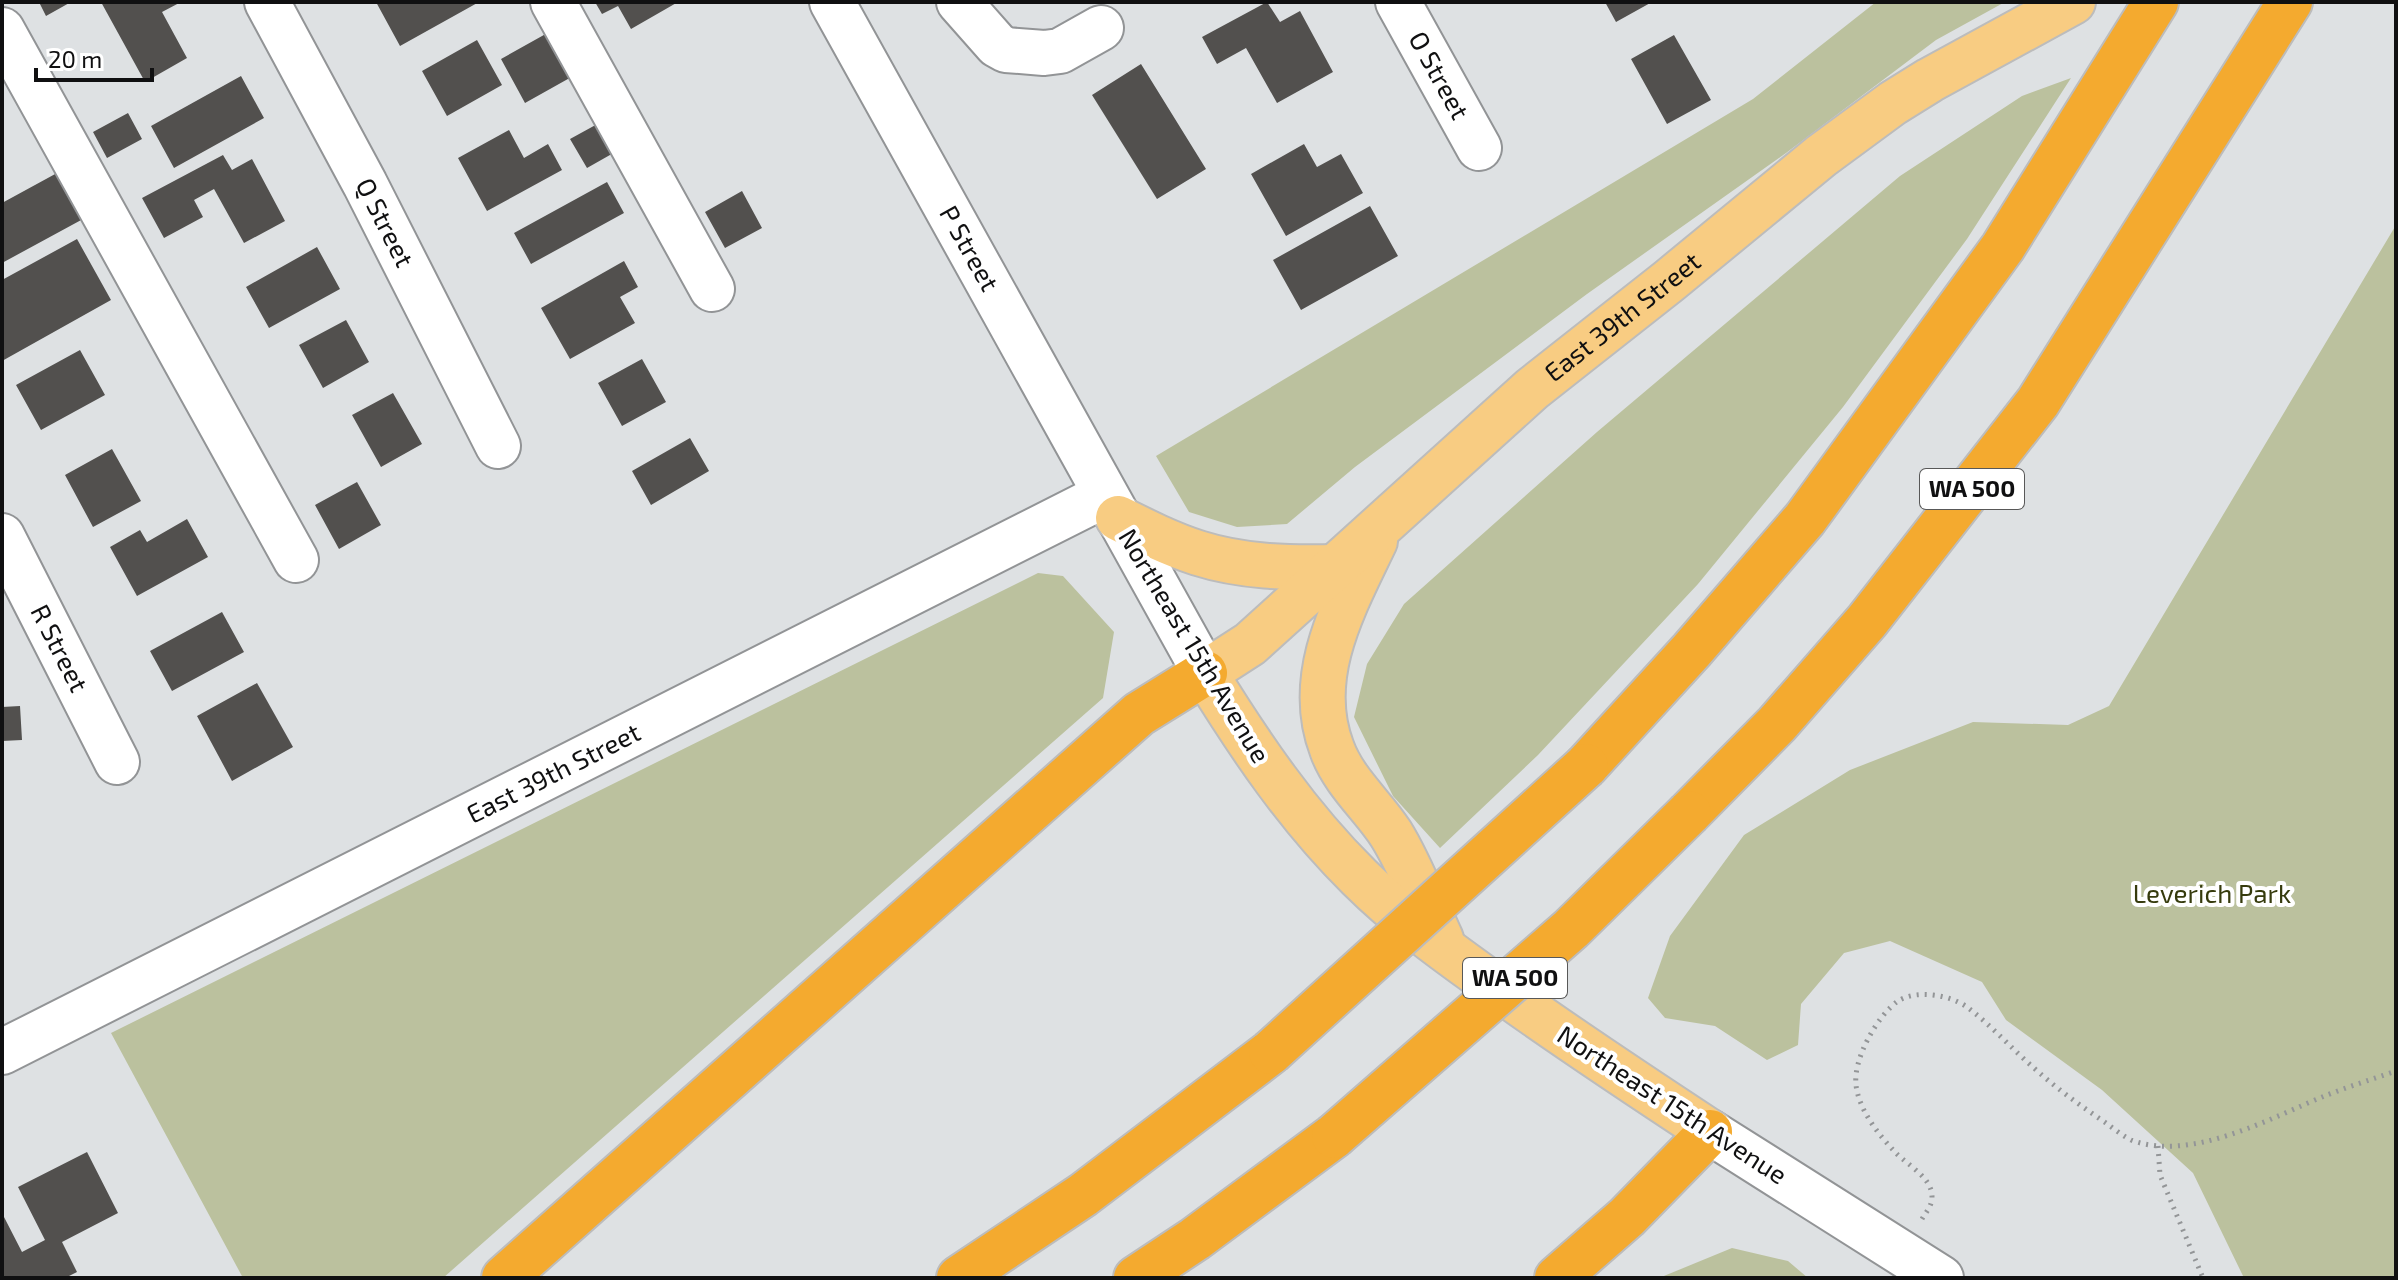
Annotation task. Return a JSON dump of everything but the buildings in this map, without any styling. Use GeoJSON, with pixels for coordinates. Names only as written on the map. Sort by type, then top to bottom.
{"type":"FeatureCollection","features":[{"type":"Feature","properties":{"kind":"highway"},"geometry":{"type":"LineString","coordinates":[[959,1278],[1083,1195],[1271,1052],[1586,766],[1805,519],[2003,247],[2156,2]]}},
{"type":"Feature","properties":{"kind":"highway","name":"WA 500"},"geometry":{"type":"LineString","coordinates":[[1136,1278],[1195,1239],[1334,1136],[1571,929],[1777,724],[1857,633],[1959,507],[2038,402],[2290,2]]}},
{"type":"Feature","properties":{"kind":"highway"},"geometry":{"type":"LineString","coordinates":[[504,1278],[1139,714],[1205,673]]}},
{"type":"Feature","properties":{"kind":"highway"},"geometry":{"type":"LineString","coordinates":[[1557,1278],[1627,1217],[1710,1132]]}},
{"type":"Feature","properties":{"kind":"main road","name":"East 39th Street"},"geometry":{"type":"LineString","coordinates":[[1205,673],[1250,644],[1532,389],[1844,138],[1893,103],[1966,59],[2073,2]]}},
{"type":"Feature","properties":{"kind":"main road"},"geometry":{"type":"LineString","coordinates":[[1111,506],[1199,553],[1280,568],[1334,567]]}},
{"type":"Feature","properties":{"kind":"main road"},"geometry":{"type":"LineString","coordinates":[[1383,523],[1331,639],[1324,671],[1326,725],[1332,750],[1392,836],[1447,952]]}},
{"type":"Feature","properties":{"kind":"main road","name":"Northeast 15th Avenue"},"geometry":{"type":"LineString","coordinates":[[1205,673],[1254,750],[1317,831],[1361,879],[1447,952],[1571,1040],[1710,1132]]}},
{"type":"Feature","properties":{"kind":"street","name":"Q Street"},"geometry":{"type":"LineString","coordinates":[[267,2],[365,184],[498,446]]}},
{"type":"Feature","properties":{"kind":"street"},"geometry":{"type":"LineString","coordinates":[[553,2],[712,289]]}},
{"type":"Feature","properties":{"kind":"street","name":"P Street"},"geometry":{"type":"LineString","coordinates":[[832,2],[1111,506]]}},
{"type":"Feature","properties":{"kind":"street"},"geometry":{"type":"LineString","coordinates":[[959,2],[997,45],[1006,50],[1060,51],[1101,28]]}},
{"type":"Feature","properties":{"kind":"street","name":"O Street"},"geometry":{"type":"LineString","coordinates":[[1398,2],[1479,148]]}},
{"type":"Feature","properties":{"kind":"street"},"geometry":{"type":"LineString","coordinates":[[2,30],[296,560]]}},
{"type":"Feature","properties":{"kind":"street","name":"Northeast 15th Avenue"},"geometry":{"type":"LineString","coordinates":[[1111,506],[1205,673]]}},
{"type":"Feature","properties":{"kind":"street","name":"East 39th Street"},"geometry":{"type":"LineString","coordinates":[[2,1052],[1111,506]]}},
{"type":"Feature","properties":{"kind":"street","name":"R Street"},"geometry":{"type":"LineString","coordinates":[[2,536],[117,762]]}},
{"type":"Feature","properties":{"kind":"street","name":"Northeast 15th Avenue"},"geometry":{"type":"LineString","coordinates":[[1710,1132],[1941,1278]]}},
{"type":"Feature","properties":{"kind":"path"},"geometry":{"type":"LineString","coordinates":[[1923,1217],[1931,1206],[1930,1187],[1873,1126],[1861,1103],[1856,1084],[1858,1063],[1873,1029],[1899,1000],[1925,995],[1947,997],[1966,1007],[2056,1088],[2130,1140],[2158,1146],[2192,1145],[2265,1122],[2337,1091],[2396,1071]]}},
{"type":"Feature","properties":{"kind":"path"},"geometry":{"type":"LineString","coordinates":[[2158,1146],[2160,1175],[2203,1278]]}},
{"type":"Feature","properties":{"kind":"green space"},"geometry":{"type":"Polygon","coordinates":[[[1876,2],[2005,2],[1936,40],[1355,467],[1287,524],[1237,527],[1189,512],[1156,456],[1753,99],[1876,2]]]}},
{"type":"Feature","properties":{"kind":"green space"},"geometry":{"type":"Polygon","coordinates":[[[2071,78],[1967,239],[1843,407],[1698,584],[1538,755],[1440,848],[1393,796],[1354,717],[1367,664],[1404,604],[1597,432],[1900,176],[2022,96],[2071,78]]]}},
{"type":"Feature","properties":{"kind":"green space","name":"Leverich Park"},"geometry":{"type":"Polygon","coordinates":[[[2396,225],[2396,1278],[2244,1278],[2193,1173],[2102,1090],[2006,1020],[1982,982],[1890,941],[1844,953],[1801,1004],[1798,1045],[1767,1060],[1715,1026],[1665,1018],[1648,998],[1670,936],[1744,835],[1850,770],[1973,722],[2068,725],[2109,706],[2396,225]]]}},
{"type":"Feature","properties":{"kind":"green space"},"geometry":{"type":"Polygon","coordinates":[[[1038,573],[1063,576],[1114,632],[1103,698],[443,1278],[243,1278],[111,1033],[1038,573]]]}},
{"type":"Feature","properties":{"kind":"green space"},"geometry":{"type":"Polygon","coordinates":[[[1732,1248],[1788,1261],[1808,1278],[1659,1278],[1732,1248]]]}}]}
